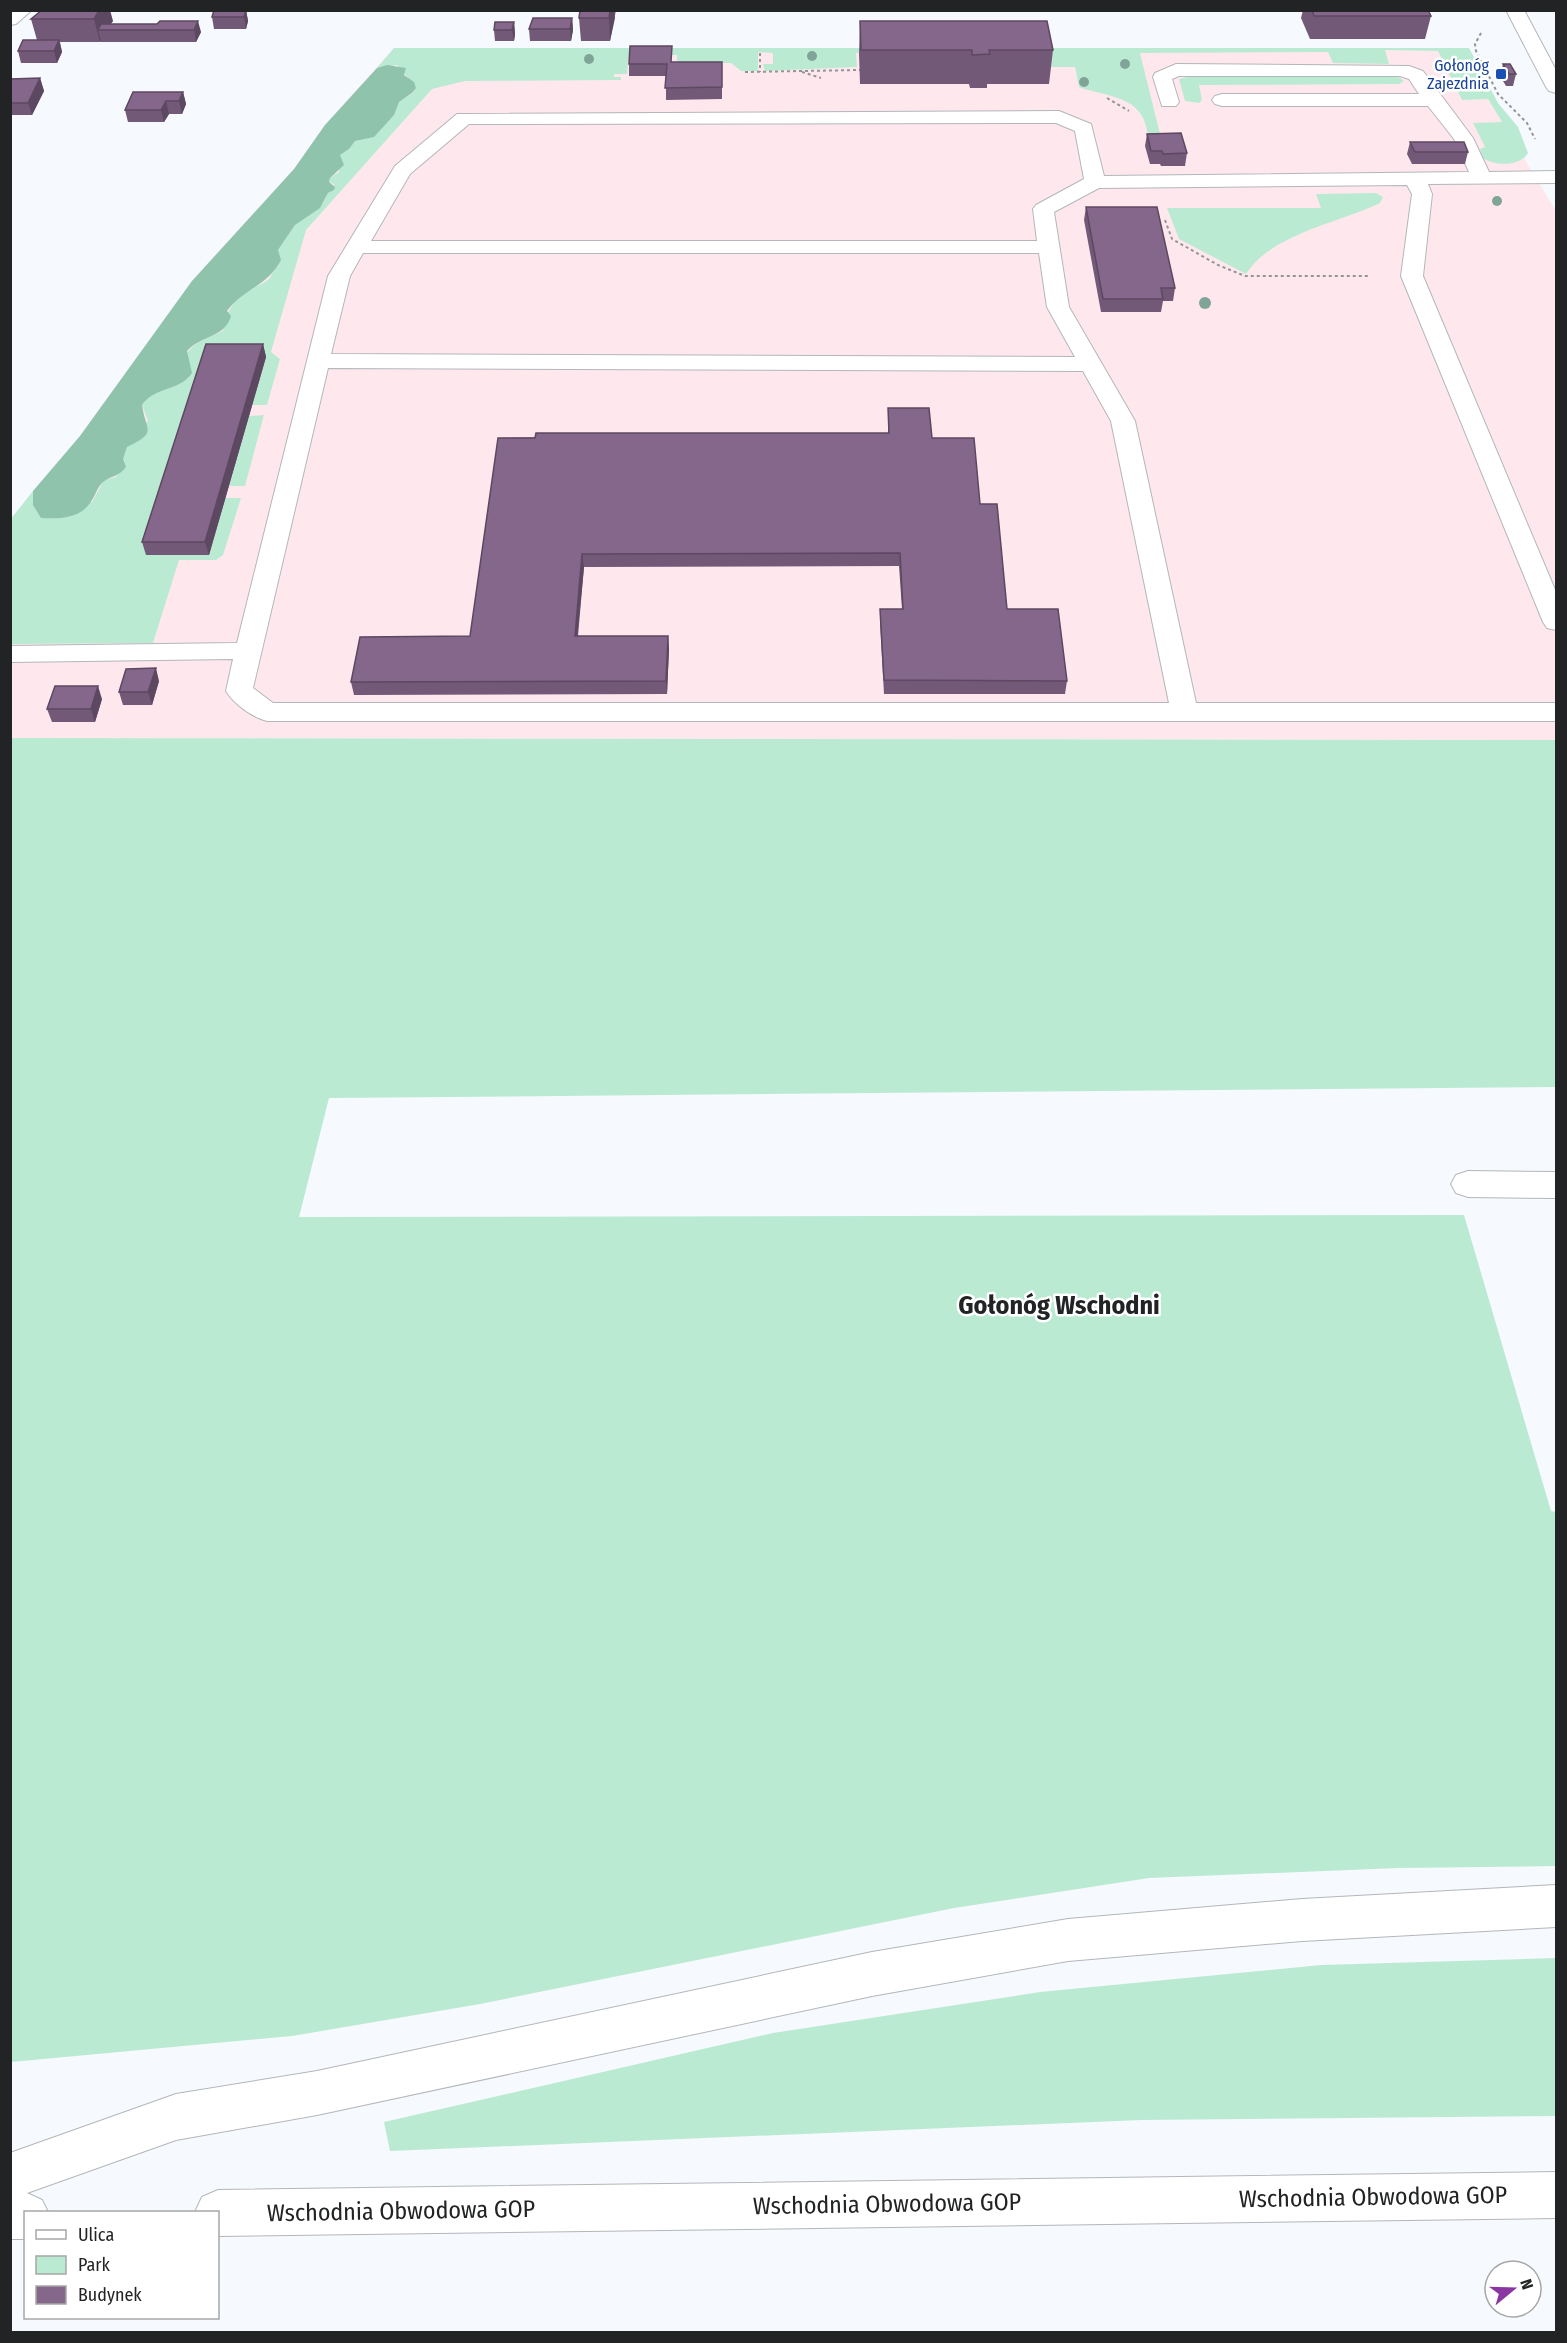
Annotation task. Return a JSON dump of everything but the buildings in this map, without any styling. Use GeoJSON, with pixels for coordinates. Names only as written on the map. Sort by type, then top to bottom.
{"type":"FeatureCollection","features":[{"type":"Feature","properties":{"kind":"main road"},"geometry":{"type":"LineString","coordinates":[[10,20],[23,10]]}},
{"type":"Feature","properties":{"kind":"main road"},"geometry":{"type":"LineString","coordinates":[[1515,10],[1557,87]]}},
{"type":"Feature","properties":{"kind":"main road"},"geometry":{"type":"LineString","coordinates":[[1169,102],[1162,77],[1176,70],[1402,70],[1416,75],[1463,138],[1483,179]]}},
{"type":"Feature","properties":{"kind":"main road"},"geometry":{"type":"LineString","coordinates":[[1222,100],[1433,100]]}},
{"type":"Feature","properties":{"kind":"main road"},"geometry":{"type":"LineString","coordinates":[[1095,183],[1084,128],[1059,117],[464,118],[402,170],[339,276],[239,691],[267,712],[1557,712]]}},
{"type":"Feature","properties":{"kind":"main road"},"geometry":{"type":"LineString","coordinates":[[1184,711],[1123,421],[1058,307],[1043,209],[1095,183],[1557,177]]}},
{"type":"Feature","properties":{"kind":"main road"},"geometry":{"type":"LineString","coordinates":[[1416,179],[1422,194],[1412,276],[1557,622]]}},
{"type":"Feature","properties":{"kind":"main road"},"geometry":{"type":"LineString","coordinates":[[356,247],[1049,247]]}},
{"type":"Feature","properties":{"kind":"main road"},"geometry":{"type":"LineString","coordinates":[[319,361],[1091,364]]}},
{"type":"Feature","properties":{"kind":"main road"},"geometry":{"type":"LineString","coordinates":[[10,654],[249,651]]}},
{"type":"Feature","properties":{"kind":"main road"},"geometry":{"type":"LineString","coordinates":[[1468,1184],[1557,1185]]}},
{"type":"Feature","properties":{"kind":"main road"},"geometry":{"type":"LineString","coordinates":[[10,2176],[176,2117],[316,2093],[872,1974],[1068,1940],[1302,1920],[1557,1906]]}},
{"type":"Feature","properties":{"kind":"main road","name":"Wschodnia Obwodowa GOP"},"geometry":{"type":"LineString","coordinates":[[219,2213],[1557,2195]]}},
{"type":"Feature","properties":{"kind":"path"},"geometry":{"type":"LineString","coordinates":[[1484,29],[1475,44],[1476,51],[1498,94],[1527,123],[1537,144]]}},
{"type":"Feature","properties":{"kind":"path"},"geometry":{"type":"LineString","coordinates":[[760,53],[760,72]]}},
{"type":"Feature","properties":{"kind":"path"},"geometry":{"type":"LineString","coordinates":[[745,72],[860,70]]}},
{"type":"Feature","properties":{"kind":"path"},"geometry":{"type":"LineString","coordinates":[[1154,182],[1172,240],[1218,265],[1245,276],[1412,276]]}},
{"type":"Feature","properties":{"kind":"shaded area"},"geometry":{"type":"Polygon","coordinates":[[[394,48],[1457,48],[1556,211],[1556,740],[11,738],[11,520],[80,436],[192,281],[294,169],[325,125],[394,48]]]}},
{"type":"Feature","properties":{"kind":"green space"},"geometry":{"type":"Polygon","coordinates":[[[394,48],[1469,48],[1498,103],[1518,127],[1528,153],[1519,161],[1507,164],[1494,163],[1483,158],[1480,149],[1485,147],[1473,123],[1502,122],[1488,99],[1462,100],[1438,51],[1385,50],[1389,64],[1333,63],[1328,52],[1140,53],[1163,146],[1150,146],[1143,118],[1138,110],[1123,100],[1079,87],[1075,67],[1048,67],[1045,53],[856,53],[857,67],[765,71],[763,64],[773,64],[773,53],[758,52],[758,71],[741,71],[731,63],[677,63],[677,55],[629,55],[627,74],[614,74],[614,77],[621,77],[621,80],[465,81],[432,89],[306,230],[271,352],[280,359],[267,405],[252,405],[266,357],[209,357],[209,555],[225,498],[241,498],[223,555],[216,560],[179,560],[153,643],[11,644],[10,520],[33,491],[33,505],[92,502],[104,480],[116,477],[127,447],[148,421],[142,405],[145,401],[155,393],[174,387],[189,351],[200,341],[223,331],[229,310],[237,300],[269,278],[279,265],[278,250],[295,225],[323,203],[328,193],[334,190],[334,184],[329,182],[330,178],[339,172],[340,155],[399,102],[413,93],[416,87],[397,65],[377,68],[394,48]]]}},
{"type":"Feature","properties":{"kind":"green space"},"geometry":{"type":"Polygon","coordinates":[[[387,65],[406,68],[404,75],[414,82],[416,88],[399,102],[394,115],[374,137],[355,141],[340,155],[344,165],[330,178],[329,182],[335,187],[334,190],[328,193],[320,208],[295,225],[278,250],[281,260],[276,268],[233,304],[227,311],[231,316],[224,328],[187,351],[192,373],[187,379],[153,395],[142,405],[148,430],[143,438],[127,447],[123,459],[126,467],[102,483],[82,511],[63,518],[41,518],[33,505],[33,491],[80,436],[192,281],[294,169],[325,125],[377,68],[387,65]]]}},
{"type":"Feature","properties":{"kind":"green space"},"geometry":{"type":"Polygon","coordinates":[[[1396,75],[1404,81],[1399,84],[1199,85],[1202,100],[1199,103],[1185,101],[1179,79],[1187,77],[1396,75]]]}},
{"type":"Feature","properties":{"kind":"green space"},"geometry":{"type":"Polygon","coordinates":[[[1376,193],[1383,197],[1380,203],[1289,239],[1257,260],[1246,274],[1179,239],[1167,208],[1321,208],[1316,194],[1376,193]]]}},
{"type":"Feature","properties":{"kind":"green space"},"geometry":{"type":"Polygon","coordinates":[[[264,415],[245,486],[229,486],[249,416],[264,415]]]}},
{"type":"Feature","properties":{"kind":"green space"},"geometry":{"type":"Polygon","coordinates":[[[11,738],[1556,740],[1556,1087],[329,1098],[299,1217],[1464,1215],[1551,1511],[1556,1512],[1556,1866],[1398,1868],[1149,1878],[954,1908],[480,2004],[292,2036],[11,2062],[11,738]]]}},
{"type":"Feature","properties":{"kind":"green space"},"geometry":{"type":"Polygon","coordinates":[[[1556,1958],[1556,2116],[1141,2120],[390,2151],[384,2122],[773,2033],[1040,1992],[1321,1965],[1556,1958]]]}},
{"type":"Feature","properties":{"kind":"place","name":"Gołonóg Zajezdnia"},"geometry":{"type":"Point","coordinates":[1501,74]}},
{"type":"Feature","properties":{"kind":"district","name":"Gołonóg Wschodni"},"geometry":{"type":"Point","coordinates":[1059,1305]}}]}
